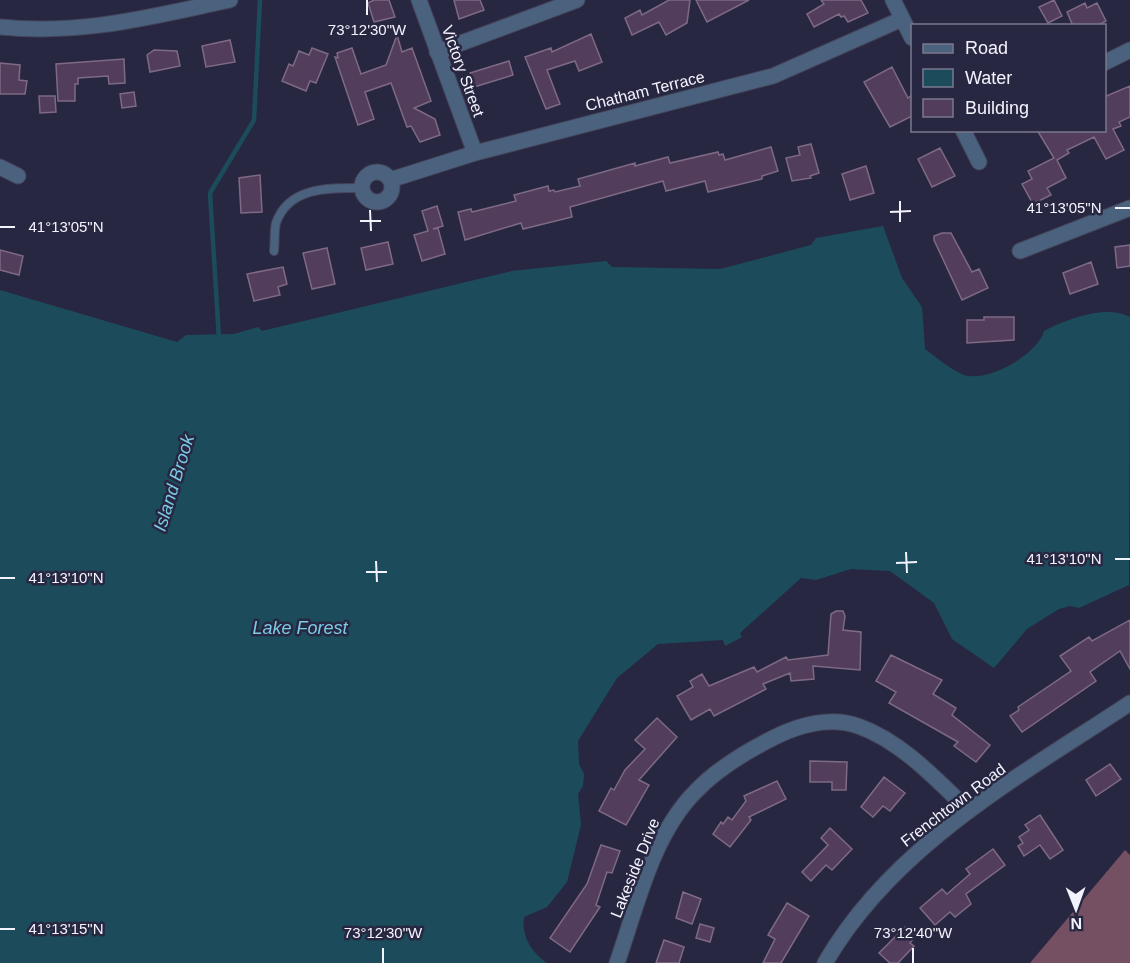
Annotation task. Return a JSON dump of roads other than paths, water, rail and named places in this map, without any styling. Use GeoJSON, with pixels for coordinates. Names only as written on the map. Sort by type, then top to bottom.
{"type":"FeatureCollection","features":[{"type":"Feature","properties":{"kind":"street"},"geometry":{"type":"LineString","coordinates":[[0,27],[42,31],[101,27],[230,0]]}},
{"type":"Feature","properties":{"kind":"street","name":"Victory Street"},"geometry":{"type":"LineString","coordinates":[[418,0],[475,153]]}},
{"type":"Feature","properties":{"kind":"street"},"geometry":{"type":"LineString","coordinates":[[437,52],[577,0]]}},
{"type":"Feature","properties":{"kind":"street"},"geometry":{"type":"LineString","coordinates":[[893,0],[911,36]]}},
{"type":"Feature","properties":{"kind":"street","name":"Chatham Terrace"},"geometry":{"type":"LineString","coordinates":[[362,188],[364,178],[373,172],[383,174],[390,180],[475,153],[773,76],[902,19]]}},
{"type":"Feature","properties":{"kind":"street"},"geometry":{"type":"LineString","coordinates":[[1106,62],[1130,50]]}},
{"type":"Feature","properties":{"kind":"street"},"geometry":{"type":"LineString","coordinates":[[967,132],[979,162]]}},
{"type":"Feature","properties":{"kind":"street"},"geometry":{"type":"LineString","coordinates":[[0,167],[18,176]]}},
{"type":"Feature","properties":{"kind":"street"},"geometry":{"type":"LineString","coordinates":[[362,188],[367,198],[374,202],[382,201],[390,192],[390,180]]}},
{"type":"Feature","properties":{"kind":"street"},"geometry":{"type":"LineString","coordinates":[[1020,251],[1130,208]]}},
{"type":"Feature","properties":{"kind":"street","name":"Frenchtown Road"},"geometry":{"type":"LineString","coordinates":[[825,963],[881,889],[911,857],[969,811],[1130,703]]}},
{"type":"Feature","properties":{"kind":"street","name":"Lakeside Drive"},"geometry":{"type":"LineString","coordinates":[[617,963],[664,835],[676,817],[695,792],[714,774],[755,747],[781,734],[799,727],[831,722],[858,726],[897,747],[969,811]]}},
{"type":"Feature","properties":{"kind":"lane"},"geometry":{"type":"LineString","coordinates":[[274,251],[276,224],[282,212],[296,199],[310,190],[362,188]]}},
{"type":"Feature","properties":{"kind":"water","name":"Lake Forest"},"geometry":{"type":"Polygon","coordinates":[[[883,226],[902,278],[922,307],[925,349],[964,375],[986,375],[1011,365],[1032,349],[1044,331],[1075,318],[1110,312],[1130,317],[1129,585],[1079,608],[1070,606],[1059,609],[1027,629],[994,668],[952,639],[934,603],[890,571],[851,569],[816,580],[801,578],[740,633],[742,637],[725,646],[723,640],[658,644],[617,678],[578,741],[579,764],[584,774],[583,786],[578,794],[581,825],[567,882],[547,907],[524,917],[524,931],[529,943],[547,963],[0,963],[0,290],[177,342],[186,335],[234,334],[258,327],[262,331],[512,271],[606,261],[612,267],[720,269],[811,245],[816,238],[883,226]]]}},
{"type":"Feature","properties":{"kind":"waterway","name":"Island Brook"},"geometry":{"type":"LineString","coordinates":[[219,339],[210,193],[254,120],[260,0]]}}]}
